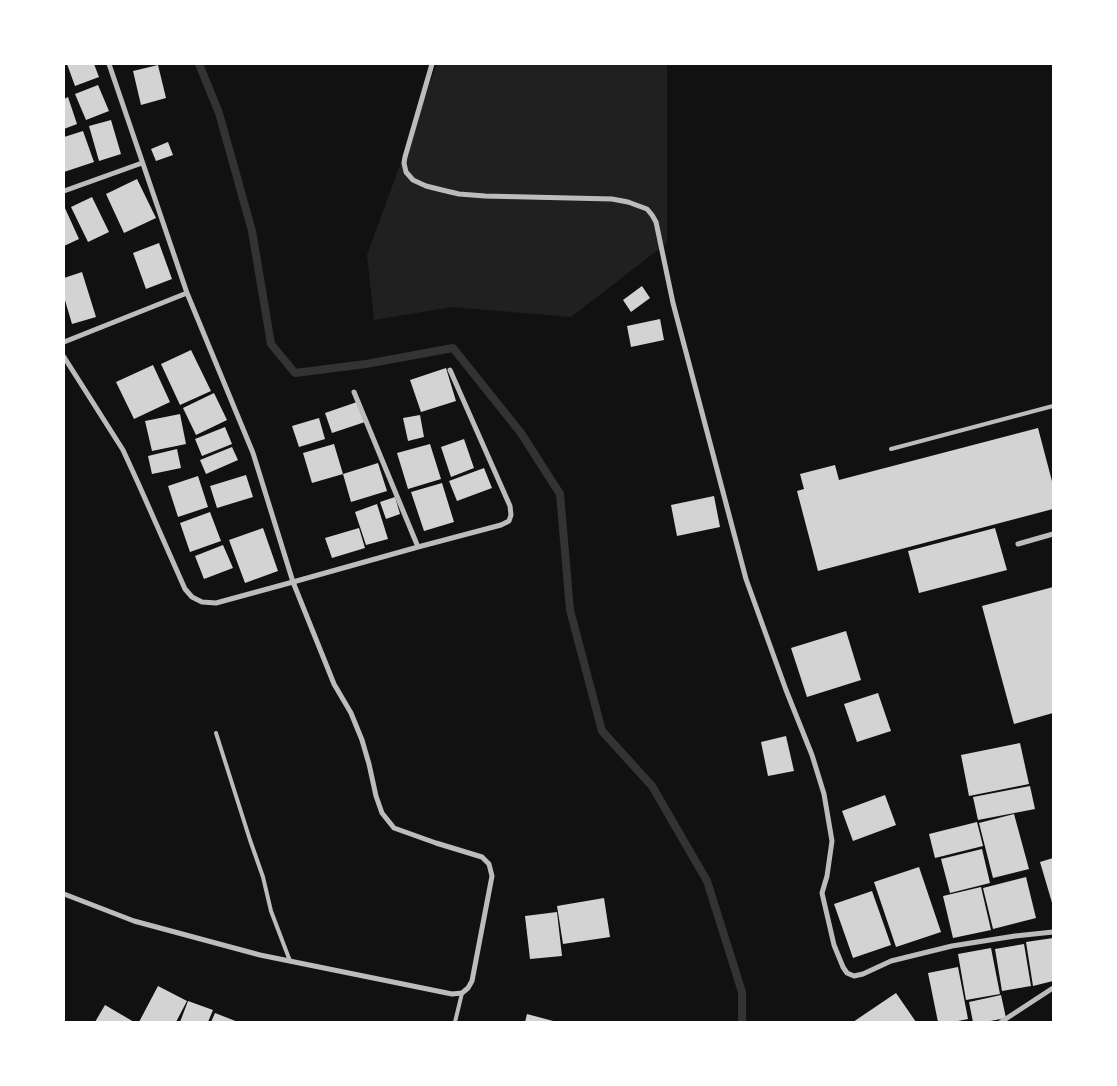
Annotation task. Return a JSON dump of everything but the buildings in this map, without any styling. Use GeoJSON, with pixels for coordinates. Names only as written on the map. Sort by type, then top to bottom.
{"type":"FeatureCollection","features":[{"type":"Feature","properties":{"kind":"street"},"geometry":{"type":"LineString","coordinates":[[64,894],[134,922],[260,955],[452,994],[462,993],[472,981],[492,876],[489,864],[482,856],[436,843],[394,828],[382,813],[362,740],[351,713],[334,684],[293,582],[253,453],[187,292],[109,64]]}},
{"type":"Feature","properties":{"kind":"street"},"geometry":{"type":"LineString","coordinates":[[432,64],[404,163],[406,172],[413,180],[433,188],[460,194],[612,198],[633,203],[647,209],[656,222],[673,303],[746,579],[786,690],[812,755],[824,794],[832,841],[827,876],[822,893],[834,945],[843,968],[847,973],[854,976],[863,974],[890,961],[952,946],[1053,932]]}},
{"type":"Feature","properties":{"kind":"street"},"geometry":{"type":"LineString","coordinates":[[64,192],[142,163]]}},
{"type":"Feature","properties":{"kind":"street"},"geometry":{"type":"LineString","coordinates":[[64,342],[187,292]]}},
{"type":"Feature","properties":{"kind":"street"},"geometry":{"type":"LineString","coordinates":[[64,357],[123,450],[185,590],[192,597],[202,602],[216,603],[502,525],[509,521],[511,515],[510,506],[450,370]]}},
{"type":"Feature","properties":{"kind":"street"},"geometry":{"type":"LineString","coordinates":[[354,392],[418,547]]}},
{"type":"Feature","properties":{"kind":"street"},"geometry":{"type":"LineString","coordinates":[[1018,544],[1053,534]]}},
{"type":"Feature","properties":{"kind":"street"},"geometry":{"type":"LineString","coordinates":[[1001,1022],[1053,988]]}},
{"type":"Feature","properties":{"kind":"lane"},"geometry":{"type":"LineString","coordinates":[[891,450],[1053,406]]}},
{"type":"Feature","properties":{"kind":"lane"},"geometry":{"type":"LineString","coordinates":[[216,733],[263,877],[271,911],[290,961]]}},
{"type":"Feature","properties":{"kind":"lane"},"geometry":{"type":"LineString","coordinates":[[455,1022],[462,993]]}},
{"type":"Feature","properties":{"kind":"shaded area"},"geometry":{"type":"Polygon","coordinates":[[[437,64],[667,64],[667,243],[571,317],[452,307],[374,320],[367,255],[437,64]]]}},
{"type":"Feature","properties":{"kind":"waterway"},"geometry":{"type":"LineString","coordinates":[[199,64],[219,113],[252,231],[271,344],[295,373],[366,364],[453,348],[521,433],[560,494],[570,610],[602,731],[652,786],[707,881],[742,992],[742,1022]]}}]}
